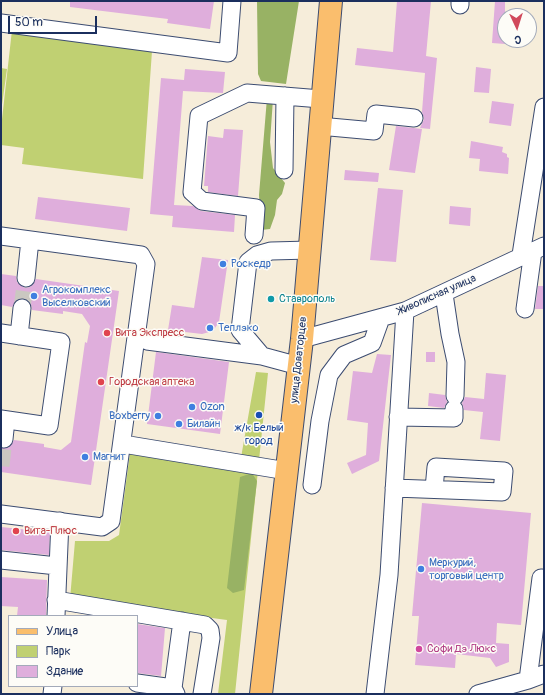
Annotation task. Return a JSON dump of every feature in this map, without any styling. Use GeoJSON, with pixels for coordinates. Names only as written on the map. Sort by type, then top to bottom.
{"type":"FeatureCollection","features":[{"type":"Feature","properties":{"kind":"main road","name":"улица Доваторцев"},"geometry":{"type":"LineString","coordinates":[[261,694],[302,339],[321,99],[331,1]]}},
{"type":"Feature","properties":{"kind":"street"},"geometry":{"type":"LineString","coordinates":[[1,23],[228,53],[232,1]]}},
{"type":"Feature","properties":{"kind":"street"},"geometry":{"type":"LineString","coordinates":[[254,235],[256,208],[202,201],[192,192],[199,116],[247,93],[321,99]]}},
{"type":"Feature","properties":{"kind":"street"},"geometry":{"type":"LineString","coordinates":[[284,170],[285,96]]}},
{"type":"Feature","properties":{"kind":"street"},"geometry":{"type":"LineString","coordinates":[[525,310],[533,251],[544,107]]}},
{"type":"Feature","properties":{"kind":"street"},"geometry":{"type":"LineString","coordinates":[[319,126],[374,131],[376,114],[414,118]]}},
{"type":"Feature","properties":{"kind":"street"},"geometry":{"type":"LineString","coordinates":[[1,236],[141,255],[146,264],[123,444],[111,521],[102,527],[1,514]]}},
{"type":"Feature","properties":{"kind":"street"},"geometry":{"type":"LineString","coordinates":[[26,278],[30,240]]}},
{"type":"Feature","properties":{"kind":"street"},"geometry":{"type":"LineString","coordinates":[[216,350],[240,330],[248,262],[257,255],[270,250],[310,250]]}},
{"type":"Feature","properties":{"kind":"street","name":"Живописная улица"},"geometry":{"type":"LineString","coordinates":[[302,339],[404,311],[444,294],[533,251]]}},
{"type":"Feature","properties":{"kind":"street"},"geometry":{"type":"LineString","coordinates":[[398,417],[454,418],[456,362],[444,294]]}},
{"type":"Feature","properties":{"kind":"street"},"geometry":{"type":"LineString","coordinates":[[19,336],[22,308]]}},
{"type":"Feature","properties":{"kind":"street"},"geometry":{"type":"LineString","coordinates":[[376,694],[389,575],[404,311]]}},
{"type":"Feature","properties":{"kind":"street"},"geometry":{"type":"LineString","coordinates":[[312,485],[320,421],[329,375],[344,354],[372,343],[381,318]]}},
{"type":"Feature","properties":{"kind":"street"},"geometry":{"type":"LineString","coordinates":[[240,330],[262,356]]}},
{"type":"Feature","properties":{"kind":"street"},"geometry":{"type":"LineString","coordinates":[[1,333],[61,342],[49,426],[4,420],[4,439]]}},
{"type":"Feature","properties":{"kind":"street"},"geometry":{"type":"LineString","coordinates":[[147,341],[262,356],[299,366]]}},
{"type":"Feature","properties":{"kind":"street"},"geometry":{"type":"LineString","coordinates":[[123,444],[287,471]]}},
{"type":"Feature","properties":{"kind":"street"},"geometry":{"type":"LineString","coordinates":[[394,488],[434,489]]}},
{"type":"Feature","properties":{"kind":"street"},"geometry":{"type":"LineString","coordinates":[[60,522],[56,608],[124,615]]}},
{"type":"Feature","properties":{"kind":"street"},"geometry":{"type":"LineString","coordinates":[[1,560],[57,566]]}},
{"type":"Feature","properties":{"kind":"street"},"geometry":{"type":"LineString","coordinates":[[528,680],[541,578]]}},
{"type":"Feature","properties":{"kind":"street"},"geometry":{"type":"LineString","coordinates":[[138,616],[205,625],[210,630],[211,638],[202,694]]}},
{"type":"Feature","properties":{"kind":"street"},"geometry":{"type":"LineString","coordinates":[[138,683],[175,691],[182,621]]}},
{"type":"Feature","properties":{"kind":"street"},"geometry":{"type":"LineString","coordinates":[[478,694],[544,674]]}},
{"type":"Feature","properties":{"kind":"green space"},"geometry":{"type":"Polygon","coordinates":[[[257,1],[299,1],[286,84],[261,81],[258,74],[257,1]]]}},
{"type":"Feature","properties":{"kind":"green space"},"geometry":{"type":"Polygon","coordinates":[[[12,30],[152,51],[143,179],[22,164],[24,148],[1,145],[1,128],[12,30]]]}},
{"type":"Feature","properties":{"kind":"green space"},"geometry":{"type":"Polygon","coordinates":[[[1,68],[7,69],[1,112],[1,68]]]}},
{"type":"Feature","properties":{"kind":"green space"},"geometry":{"type":"Polygon","coordinates":[[[267,98],[273,99],[270,142],[273,168],[285,183],[282,194],[277,200],[275,215],[270,229],[261,230],[259,195],[267,98]]]}},
{"type":"Feature","properties":{"kind":"green space"},"geometry":{"type":"Polygon","coordinates":[[[256,372],[268,373],[235,694],[218,694],[227,620],[70,599],[75,541],[109,541],[119,535],[130,453],[239,469],[256,372]]]}},
{"type":"Feature","properties":{"kind":"green space"},"geometry":{"type":"Polygon","coordinates":[[[252,473],[257,481],[244,590],[233,593],[227,588],[240,477],[252,473]]]}},
{"type":"Feature","properties":{"kind":"building"},"geometry":{"type":"Polygon","coordinates":[[[70,1],[214,1],[210,29],[167,23],[168,19],[70,7],[70,1]]]}},
{"type":"Feature","properties":{"kind":"building"},"geometry":{"type":"Polygon","coordinates":[[[397,1],[431,1],[426,56],[437,58],[430,129],[420,128],[424,119],[422,112],[425,73],[355,65],[357,48],[393,52],[397,1]]]}},
{"type":"Feature","properties":{"kind":"building"},"geometry":{"type":"Polygon","coordinates":[[[495,1],[505,1],[505,8],[497,8],[497,43],[492,43],[495,1]]]}},
{"type":"Feature","properties":{"kind":"building"},"geometry":{"type":"Polygon","coordinates":[[[476,67],[491,69],[489,93],[474,92],[476,67]]]}},
{"type":"Feature","properties":{"kind":"building"},"geometry":{"type":"Polygon","coordinates":[[[185,69],[225,72],[223,93],[183,91],[174,205],[193,206],[201,211],[235,215],[234,232],[172,227],[173,216],[150,214],[161,78],[184,80],[185,69]]]}},
{"type":"Feature","properties":{"kind":"building"},"geometry":{"type":"Polygon","coordinates":[[[492,101],[514,104],[511,126],[489,123],[492,101]]]}},
{"type":"Feature","properties":{"kind":"building"},"geometry":{"type":"Polygon","coordinates":[[[396,126],[422,129],[415,173],[389,170],[396,126]]]}},
{"type":"Feature","properties":{"kind":"building"},"geometry":{"type":"Polygon","coordinates":[[[224,129],[243,130],[238,196],[208,192],[208,186],[204,186],[208,136],[223,138],[224,129]]]}},
{"type":"Feature","properties":{"kind":"building"},"geometry":{"type":"Polygon","coordinates":[[[471,141],[503,147],[502,152],[507,154],[507,157],[509,158],[508,174],[479,171],[480,159],[469,158],[471,141]]]}},
{"type":"Feature","properties":{"kind":"building"},"geometry":{"type":"Polygon","coordinates":[[[345,170],[379,173],[378,182],[344,180],[345,170]]]}},
{"type":"Feature","properties":{"kind":"building"},"geometry":{"type":"Polygon","coordinates":[[[378,188],[403,190],[396,262],[370,260],[378,188]]]}},
{"type":"Feature","properties":{"kind":"building"},"geometry":{"type":"Polygon","coordinates":[[[38,197],[130,208],[127,231],[35,219],[38,197]]]}},
{"type":"Feature","properties":{"kind":"building"},"geometry":{"type":"Polygon","coordinates":[[[450,206],[471,208],[470,226],[449,224],[450,206]]]}},
{"type":"Feature","properties":{"kind":"building"},"geometry":{"type":"Polygon","coordinates":[[[202,257],[228,260],[219,322],[213,331],[202,334],[168,330],[172,305],[194,308],[202,257]]]}},
{"type":"Feature","properties":{"kind":"building"},"geometry":{"type":"Polygon","coordinates":[[[1,274],[16,276],[17,282],[25,288],[30,287],[36,279],[119,291],[91,485],[1,472],[1,448],[8,448],[14,440],[44,444],[44,447],[61,450],[71,442],[85,342],[87,343],[90,326],[82,314],[63,311],[63,314],[32,310],[31,304],[23,298],[18,299],[12,307],[1,305],[1,274]]]}},
{"type":"Feature","properties":{"kind":"building"},"geometry":{"type":"Polygon","coordinates":[[[538,286],[544,286],[544,309],[535,309],[538,286]]]}},
{"type":"Feature","properties":{"kind":"building"},"geometry":{"type":"Polygon","coordinates":[[[156,352],[229,362],[220,434],[147,424],[156,352]]]}},
{"type":"Feature","properties":{"kind":"building"},"geometry":{"type":"Polygon","coordinates":[[[426,352],[435,352],[435,362],[426,362],[426,352]]]}},
{"type":"Feature","properties":{"kind":"building"},"geometry":{"type":"Polygon","coordinates":[[[377,354],[391,355],[379,461],[352,474],[347,463],[366,455],[368,423],[347,420],[353,371],[372,373],[377,354]]]}},
{"type":"Feature","properties":{"kind":"building"},"geometry":{"type":"Polygon","coordinates":[[[486,373],[506,375],[500,441],[480,439],[483,412],[464,410],[462,403],[465,397],[484,399],[486,373]]]}},
{"type":"Feature","properties":{"kind":"building"},"geometry":{"type":"Polygon","coordinates":[[[429,393],[445,395],[447,402],[444,408],[428,406],[429,393]]]}},
{"type":"Feature","properties":{"kind":"building"},"geometry":{"type":"Polygon","coordinates":[[[422,503],[531,513],[521,625],[497,623],[496,643],[509,644],[509,662],[496,667],[490,658],[456,654],[455,668],[415,665],[419,616],[412,616],[422,503]]]}},
{"type":"Feature","properties":{"kind":"building"},"geometry":{"type":"Polygon","coordinates":[[[1,527],[50,532],[49,555],[1,550],[1,527]]]}},
{"type":"Feature","properties":{"kind":"building"},"geometry":{"type":"Polygon","coordinates":[[[1,577],[47,580],[46,615],[17,615],[18,607],[1,606],[1,577]]]}},
{"type":"Feature","properties":{"kind":"building"},"geometry":{"type":"Polygon","coordinates":[[[138,624],[165,628],[161,676],[138,673],[138,624]]]}},
{"type":"Feature","properties":{"kind":"tunnel"},"geometry":{"type":"LineString","coordinates":[[22,308],[26,278]]}},
{"type":"Feature","properties":{"kind":"tunnel"},"geometry":{"type":"LineString","coordinates":[[1,466],[4,439]]}},
{"type":"Feature","properties":{"kind":"place","name":"Роскедр"},"geometry":{"type":"Point","coordinates":[223,264]}},
{"type":"Feature","properties":{"kind":"place","name":"Агрокомплекс Выселковский"},"geometry":{"type":"Point","coordinates":[34,296]}},
{"type":"Feature","properties":{"kind":"place","name":"Ставрополь"},"geometry":{"type":"Point","coordinates":[271,299]}},
{"type":"Feature","properties":{"kind":"place","name":"Теплэко"},"geometry":{"type":"Point","coordinates":[210,328]}},
{"type":"Feature","properties":{"kind":"place","name":"Вита Экспресс"},"geometry":{"type":"Point","coordinates":[107,333]}},
{"type":"Feature","properties":{"kind":"place","name":"Городская аптека"},"geometry":{"type":"Point","coordinates":[101,382]}},
{"type":"Feature","properties":{"kind":"place","name":"Ozon"},"geometry":{"type":"Point","coordinates":[192,407]}},
{"type":"Feature","properties":{"kind":"place","name":"ж/к Белый город"},"geometry":{"type":"Point","coordinates":[259,415]}},
{"type":"Feature","properties":{"kind":"place","name":"Boxberry"},"geometry":{"type":"Point","coordinates":[158,416]}},
{"type":"Feature","properties":{"kind":"place","name":"Билайн"},"geometry":{"type":"Point","coordinates":[179,424]}},
{"type":"Feature","properties":{"kind":"place","name":"Магнит"},"geometry":{"type":"Point","coordinates":[85,457]}},
{"type":"Feature","properties":{"kind":"place","name":"Вита-Плюс"},"geometry":{"type":"Point","coordinates":[16,531]}},
{"type":"Feature","properties":{"kind":"place","name":"Меркурий, торговый центр"},"geometry":{"type":"Point","coordinates":[421,569]}},
{"type":"Feature","properties":{"kind":"place","name":"Софи Дэ Люкс"},"geometry":{"type":"Point","coordinates":[419,649]}}]}
